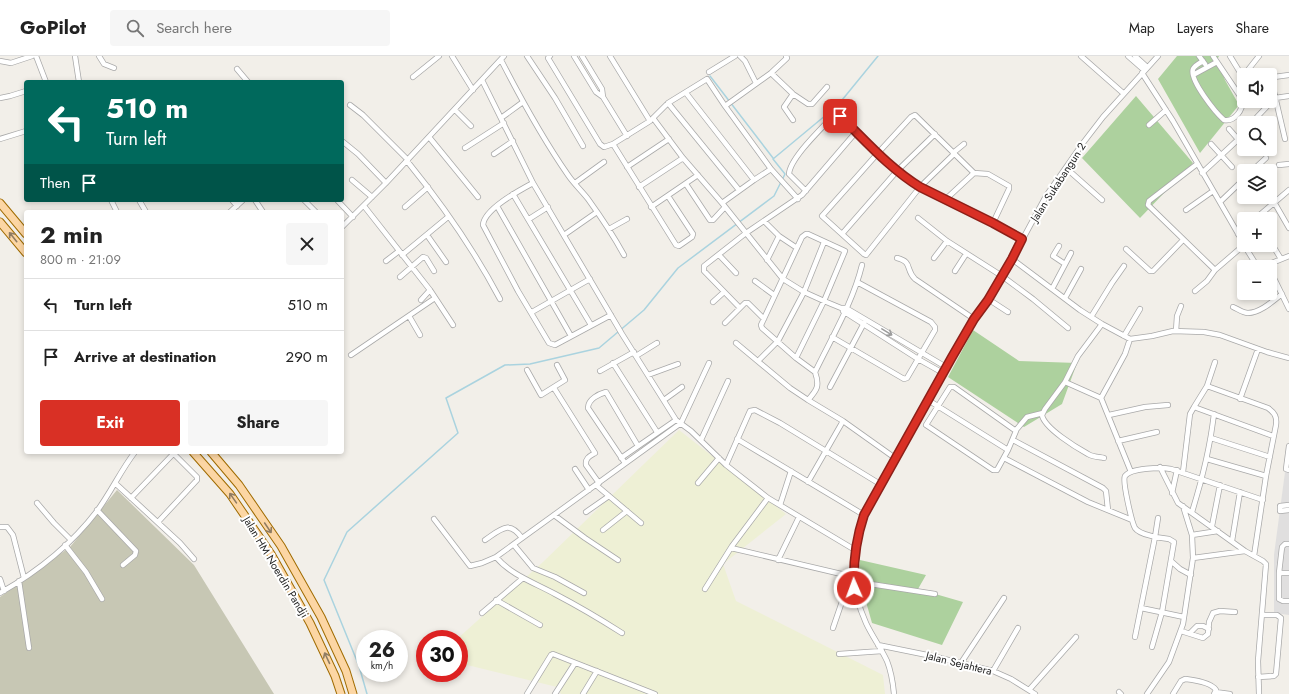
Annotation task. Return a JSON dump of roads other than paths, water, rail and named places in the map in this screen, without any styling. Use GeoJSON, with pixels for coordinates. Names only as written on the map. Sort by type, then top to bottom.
{"type":"FeatureCollection","features":[{"type":"Feature","properties":{"kind":"main road"},"geometry":{"type":"LineString","coordinates":[[0,203],[24,232]]}},
{"type":"Feature","properties":{"kind":"main road"},"geometry":{"type":"LineString","coordinates":[[0,222],[24,251]]}},
{"type":"Feature","properties":{"kind":"main road","name":"Jalan HM Noerdin Pandji"},"geometry":{"type":"LineString","coordinates":[[195,454],[230,494],[271,554],[310,623],[335,676],[341,694]]}},
{"type":"Feature","properties":{"kind":"main road","name":"Jalan HM Noerdin Pandji"},"geometry":{"type":"LineString","coordinates":[[213,454],[239,484],[281,546],[321,617],[346,671],[353,694]]}},
{"type":"Feature","properties":{"kind":"street"},"geometry":{"type":"LineString","coordinates":[[0,61],[11,63],[32,56]]}},
{"type":"Feature","properties":{"kind":"street"},"geometry":{"type":"LineString","coordinates":[[36,56],[45,80]]}},
{"type":"Feature","properties":{"kind":"street"},"geometry":{"type":"LineString","coordinates":[[75,56],[79,80]]}},
{"type":"Feature","properties":{"kind":"street"},"geometry":{"type":"LineString","coordinates":[[99,56],[104,64],[114,68]]}},
{"type":"Feature","properties":{"kind":"street"},"geometry":{"type":"LineString","coordinates":[[413,77],[439,56]]}},
{"type":"Feature","properties":{"kind":"street"},"geometry":{"type":"LineString","coordinates":[[452,56],[473,90]]}},
{"type":"Feature","properties":{"kind":"street"},"geometry":{"type":"LineString","coordinates":[[527,56],[583,146]]}},
{"type":"Feature","properties":{"kind":"street"},"geometry":{"type":"LineString","coordinates":[[550,56],[548,58],[600,144],[604,146],[613,144],[652,120],[668,103],[707,79],[728,103],[771,169],[796,198]]}},
{"type":"Feature","properties":{"kind":"street"},"geometry":{"type":"LineString","coordinates":[[574,56],[596,92],[603,97]]}},
{"type":"Feature","properties":{"kind":"street"},"geometry":{"type":"LineString","coordinates":[[582,56],[602,89],[603,97],[626,136]]}},
{"type":"Feature","properties":{"kind":"street"},"geometry":{"type":"LineString","coordinates":[[610,56],[652,120],[722,203],[783,279],[804,292],[866,320],[946,367]]}},
{"type":"Feature","properties":{"kind":"street"},"geometry":{"type":"LineString","coordinates":[[708,72],[735,56]]}},
{"type":"Feature","properties":{"kind":"street"},"geometry":{"type":"LineString","coordinates":[[740,56],[745,61],[756,83]]}},
{"type":"Feature","properties":{"kind":"street"},"geometry":{"type":"LineString","coordinates":[[1081,56],[1123,93]]}},
{"type":"Feature","properties":{"kind":"street"},"geometry":{"type":"LineString","coordinates":[[1128,56],[1144,70]]}},
{"type":"Feature","properties":{"kind":"street"},"geometry":{"type":"LineString","coordinates":[[1135,56],[1237,232]]}},
{"type":"Feature","properties":{"kind":"street","name":"Jalan Sukabangun 2"},"geometry":{"type":"LineString","coordinates":[[895,694],[890,670],[882,651],[866,622],[854,588],[855,550],[864,515],[946,367],[1012,259],[1046,196],[1094,128],[1123,93],[1158,56]]}},
{"type":"Feature","properties":{"kind":"street"},"geometry":{"type":"LineString","coordinates":[[1198,56],[1208,66]]}},
{"type":"Feature","properties":{"kind":"street"},"geometry":{"type":"LineString","coordinates":[[1203,62],[1195,65],[1193,75],[1211,106],[1224,120],[1231,120],[1241,109],[1243,102],[1238,92],[1213,56]]}},
{"type":"Feature","properties":{"kind":"street"},"geometry":{"type":"LineString","coordinates":[[1230,56],[1241,74],[1244,75],[1259,56]]}},
{"type":"Feature","properties":{"kind":"street"},"geometry":{"type":"LineString","coordinates":[[728,103],[771,73],[787,57]]}},
{"type":"Feature","properties":{"kind":"street"},"geometry":{"type":"LineString","coordinates":[[344,225],[408,160],[502,58],[523,102],[548,143],[609,229],[624,255]]}},
{"type":"Feature","properties":{"kind":"street"},"geometry":{"type":"LineString","coordinates":[[1193,75],[1217,62]]}},
{"type":"Feature","properties":{"kind":"street"},"geometry":{"type":"LineString","coordinates":[[237,69],[246,80]]}},
{"type":"Feature","properties":{"kind":"street"},"geometry":{"type":"LineString","coordinates":[[584,72],[590,69]]}},
{"type":"Feature","properties":{"kind":"street"},"geometry":{"type":"LineString","coordinates":[[771,73],[806,104],[810,105],[827,87]]}},
{"type":"Feature","properties":{"kind":"street"},"geometry":{"type":"LineString","coordinates":[[1277,76],[1289,75]]}},
{"type":"Feature","properties":{"kind":"street"},"geometry":{"type":"LineString","coordinates":[[482,80],[533,183],[622,334],[676,420],[691,431],[726,465],[768,498],[855,550]]}},
{"type":"Feature","properties":{"kind":"street"},"geometry":{"type":"LineString","coordinates":[[0,98],[24,92]]}},
{"type":"Feature","properties":{"kind":"street"},"geometry":{"type":"LineString","coordinates":[[686,93],[754,180]]}},
{"type":"Feature","properties":{"kind":"street"},"geometry":{"type":"LineString","coordinates":[[792,120],[784,107],[793,94]]}},
{"type":"Feature","properties":{"kind":"street"},"geometry":{"type":"LineString","coordinates":[[1277,98],[1289,96]]}},
{"type":"Feature","properties":{"kind":"street"},"geometry":{"type":"LineString","coordinates":[[501,118],[523,102]]}},
{"type":"Feature","properties":{"kind":"street"},"geometry":{"type":"LineString","coordinates":[[668,103],[739,190]]}},
{"type":"Feature","properties":{"kind":"street"},"geometry":{"type":"LineString","coordinates":[[1277,104],[1281,116],[1285,139]]}},
{"type":"Feature","properties":{"kind":"street"},"geometry":{"type":"LineString","coordinates":[[350,105],[363,115],[408,160],[467,242],[500,299]]}},
{"type":"Feature","properties":{"kind":"street"},"geometry":{"type":"LineString","coordinates":[[1258,116],[1266,108]]}},
{"type":"Feature","properties":{"kind":"street"},"geometry":{"type":"LineString","coordinates":[[455,110],[471,126]]}},
{"type":"Feature","properties":{"kind":"street"},"geometry":{"type":"LineString","coordinates":[[1149,125],[1166,110]]}},
{"type":"Feature","properties":{"kind":"street"},"geometry":{"type":"LineString","coordinates":[[806,191],[789,174],[792,165],[833,116],[837,115],[840,116],[897,171],[920,187],[1022,239]]}},
{"type":"Feature","properties":{"kind":"street"},"geometry":{"type":"LineString","coordinates":[[964,144],[954,153],[920,187],[866,255],[822,216],[878,152],[914,116],[918,116],[954,153],[974,173]]}},
{"type":"Feature","properties":{"kind":"street"},"geometry":{"type":"LineString","coordinates":[[465,148],[504,123]]}},
{"type":"Feature","properties":{"kind":"street"},"geometry":{"type":"LineString","coordinates":[[1229,129],[1237,138]]}},
{"type":"Feature","properties":{"kind":"street"},"geometry":{"type":"LineString","coordinates":[[0,139],[24,132]]}},
{"type":"Feature","properties":{"kind":"street"},"geometry":{"type":"LineString","coordinates":[[739,308],[703,270],[704,266],[745,232],[764,221],[806,191],[856,132]]}},
{"type":"Feature","properties":{"kind":"street"},"geometry":{"type":"LineString","coordinates":[[842,234],[897,171],[936,134]]}},
{"type":"Feature","properties":{"kind":"street"},"geometry":{"type":"LineString","coordinates":[[429,137],[478,197]]}},
{"type":"Feature","properties":{"kind":"street"},"geometry":{"type":"LineString","coordinates":[[627,167],[669,140]]}},
{"type":"Feature","properties":{"kind":"street"},"geometry":{"type":"LineString","coordinates":[[1202,173],[1237,140]]}},
{"type":"Feature","properties":{"kind":"street"},"geometry":{"type":"LineString","coordinates":[[494,154],[513,141]]}},
{"type":"Feature","properties":{"kind":"street"},"geometry":{"type":"LineString","coordinates":[[344,142],[386,183]]}},
{"type":"Feature","properties":{"kind":"street"},"geometry":{"type":"LineString","coordinates":[[613,144],[651,207],[676,245],[679,246],[692,237],[693,234],[668,196]]}},
{"type":"Feature","properties":{"kind":"street"},"geometry":{"type":"LineString","coordinates":[[1212,144],[1232,167]]}},
{"type":"Feature","properties":{"kind":"street"},"geometry":{"type":"LineString","coordinates":[[639,187],[683,158]]}},
{"type":"Feature","properties":{"kind":"street"},"geometry":{"type":"LineString","coordinates":[[1260,164],[1266,158]]}},
{"type":"Feature","properties":{"kind":"street"},"geometry":{"type":"LineString","coordinates":[[575,183],[604,162]]}},
{"type":"Feature","properties":{"kind":"street"},"geometry":{"type":"LineString","coordinates":[[1197,164],[1149,201],[1148,205],[1215,270]]}},
{"type":"Feature","properties":{"kind":"street"},"geometry":{"type":"LineString","coordinates":[[1279,165],[1289,164]]}},
{"type":"Feature","properties":{"kind":"street"},"geometry":{"type":"LineString","coordinates":[[1066,168],[1102,200]]}},
{"type":"Feature","properties":{"kind":"street"},"geometry":{"type":"LineString","coordinates":[[722,203],[771,169]]}},
{"type":"Feature","properties":{"kind":"street"},"geometry":{"type":"LineString","coordinates":[[946,199],[974,173],[984,173],[993,176],[1010,188],[993,223]]}},
{"type":"Feature","properties":{"kind":"street"},"geometry":{"type":"LineString","coordinates":[[651,207],[698,175]]}},
{"type":"Feature","properties":{"kind":"street"},"geometry":{"type":"LineString","coordinates":[[352,180],[372,197]]}},
{"type":"Feature","properties":{"kind":"street"},"geometry":{"type":"LineString","coordinates":[[533,183],[497,206],[484,218],[483,225],[518,291],[551,344],[555,345],[611,315]]}},
{"type":"Feature","properties":{"kind":"street"},"geometry":{"type":"LineString","coordinates":[[686,184],[710,220],[726,208]]}},
{"type":"Feature","properties":{"kind":"street"},"geometry":{"type":"LineString","coordinates":[[1220,202],[1237,186]]}},
{"type":"Feature","properties":{"kind":"street"},"geometry":{"type":"LineString","coordinates":[[405,207],[428,188]]}},
{"type":"Feature","properties":{"kind":"street"},"geometry":{"type":"LineString","coordinates":[[1277,200],[1289,190]]}},
{"type":"Feature","properties":{"kind":"street"},"geometry":{"type":"LineString","coordinates":[[1186,210],[1213,191]]}},
{"type":"Feature","properties":{"kind":"street"},"geometry":{"type":"LineString","coordinates":[[514,194],[591,325]]}},
{"type":"Feature","properties":{"kind":"street"},"geometry":{"type":"LineString","coordinates":[[234,202],[237,206]]}},
{"type":"Feature","properties":{"kind":"street"},"geometry":{"type":"LineString","coordinates":[[232,210],[241,202]]}},
{"type":"Feature","properties":{"kind":"street"},"geometry":{"type":"LineString","coordinates":[[306,202],[314,210]]}},
{"type":"Feature","properties":{"kind":"street"},"geometry":{"type":"LineString","coordinates":[[339,202],[353,217]]}},
{"type":"Feature","properties":{"kind":"street"},"geometry":{"type":"LineString","coordinates":[[1263,212],[1272,204]]}},
{"type":"Feature","properties":{"kind":"street"},"geometry":{"type":"LineString","coordinates":[[1275,204],[1289,228]]}},
{"type":"Feature","properties":{"kind":"street"},"geometry":{"type":"LineString","coordinates":[[364,206],[436,298],[452,325]]}},
{"type":"Feature","properties":{"kind":"street"},"geometry":{"type":"LineString","coordinates":[[497,206],[571,336]]}},
{"type":"Feature","properties":{"kind":"street"},"geometry":{"type":"LineString","coordinates":[[529,219],[548,207]]}},
{"type":"Feature","properties":{"kind":"street"},"geometry":{"type":"LineString","coordinates":[[564,235],[597,212]]}},
{"type":"Feature","properties":{"kind":"street"},"geometry":{"type":"LineString","coordinates":[[386,261],[401,253],[448,217]]}},
{"type":"Feature","properties":{"kind":"street"},"geometry":{"type":"LineString","coordinates":[[918,218],[947,241],[1002,276],[1068,328]]}},
{"type":"Feature","properties":{"kind":"street"},"geometry":{"type":"LineString","coordinates":[[609,229],[627,219]]}},
{"type":"Feature","properties":{"kind":"street"},"geometry":{"type":"LineString","coordinates":[[764,221],[779,236],[796,248]]}},
{"type":"Feature","properties":{"kind":"street"},"geometry":{"type":"LineString","coordinates":[[796,358],[824,301],[845,251],[806,234],[802,237],[796,248],[761,325],[762,328],[796,358],[815,372],[818,378],[817,388],[808,400]]}},
{"type":"Feature","properties":{"kind":"street"},"geometry":{"type":"LineString","coordinates":[[426,235],[446,262]]}},
{"type":"Feature","properties":{"kind":"street"},"geometry":{"type":"LineString","coordinates":[[767,260],[779,236]]}},
{"type":"Feature","properties":{"kind":"street"},"geometry":{"type":"LineString","coordinates":[[1126,249],[1153,272],[1183,240]]}},
{"type":"Feature","properties":{"kind":"street"},"geometry":{"type":"LineString","coordinates":[[934,258],[947,241]]}},
{"type":"Feature","properties":{"kind":"street"},"geometry":{"type":"LineString","coordinates":[[758,360],[778,341],[804,292],[824,242]]}},
{"type":"Feature","properties":{"kind":"street"},"geometry":{"type":"LineString","coordinates":[[1059,246],[1053,256],[1065,264]]}},
{"type":"Feature","properties":{"kind":"street"},"geometry":{"type":"LineString","coordinates":[[1195,291],[1207,281],[1215,270],[1237,251]]}},
{"type":"Feature","properties":{"kind":"street"},"geometry":{"type":"LineString","coordinates":[[1276,252],[1281,260]]}},
{"type":"Feature","properties":{"kind":"street"},"geometry":{"type":"LineString","coordinates":[[1052,289],[1071,253]]}},
{"type":"Feature","properties":{"kind":"street"},"geometry":{"type":"LineString","coordinates":[[955,271],[966,254]]}},
{"type":"Feature","properties":{"kind":"street"},"geometry":{"type":"LineString","coordinates":[[719,255],[736,273]]}},
{"type":"Feature","properties":{"kind":"street"},"geometry":{"type":"LineString","coordinates":[[1277,262],[1289,256]]}},
{"type":"Feature","properties":{"kind":"street"},"geometry":{"type":"LineString","coordinates":[[400,277],[421,258],[424,258],[434,271]]}},
{"type":"Feature","properties":{"kind":"street"},"geometry":{"type":"LineString","coordinates":[[897,258],[907,262],[910,274],[916,280],[974,319]]}},
{"type":"Feature","properties":{"kind":"street"},"geometry":{"type":"LineString","coordinates":[[1012,259],[1091,317],[1130,339],[1176,331],[1204,332],[1220,335],[1258,349],[1289,358]]}},
{"type":"Feature","properties":{"kind":"street"},"geometry":{"type":"LineString","coordinates":[[815,372],[857,282],[862,265]]}},
{"type":"Feature","properties":{"kind":"street"},"geometry":{"type":"LineString","coordinates":[[1091,317],[1124,266]]}},
{"type":"Feature","properties":{"kind":"street"},"geometry":{"type":"LineString","coordinates":[[1065,298],[1081,270]]}},
{"type":"Feature","properties":{"kind":"street"},"geometry":{"type":"LineString","coordinates":[[532,312],[590,279]]}},
{"type":"Feature","properties":{"kind":"street"},"geometry":{"type":"LineString","coordinates":[[755,281],[774,296]]}},
{"type":"Feature","properties":{"kind":"street"},"geometry":{"type":"LineString","coordinates":[[832,337],[850,349],[904,379],[907,378],[935,330],[934,325],[857,282]]}},
{"type":"Feature","properties":{"kind":"street"},"geometry":{"type":"LineString","coordinates":[[1277,284],[1289,309]]}},
{"type":"Feature","properties":{"kind":"street"},"geometry":{"type":"LineString","coordinates":[[421,300],[430,290]]}},
{"type":"Feature","properties":{"kind":"street"},"geometry":{"type":"LineString","coordinates":[[713,302],[724,292]]}},
{"type":"Feature","properties":{"kind":"street"},"geometry":{"type":"LineString","coordinates":[[1233,308],[1250,313],[1261,308],[1282,294]]}},
{"type":"Feature","properties":{"kind":"street"},"geometry":{"type":"LineString","coordinates":[[350,355],[436,298]]}},
{"type":"Feature","properties":{"kind":"street"},"geometry":{"type":"LineString","coordinates":[[988,300],[1008,312]]}},
{"type":"Feature","properties":{"kind":"street"},"geometry":{"type":"LineString","coordinates":[[725,323],[744,303],[748,303],[764,319]]}},
{"type":"Feature","properties":{"kind":"street"},"geometry":{"type":"LineString","coordinates":[[1176,331],[1177,316],[1181,306]]}},
{"type":"Feature","properties":{"kind":"street"},"geometry":{"type":"LineString","coordinates":[[844,309],[863,325],[943,373]]}},
{"type":"Feature","properties":{"kind":"street"},"geometry":{"type":"LineString","coordinates":[[1124,336],[1140,309]]}},
{"type":"Feature","properties":{"kind":"street"},"geometry":{"type":"LineString","coordinates":[[409,316],[420,335]]}},
{"type":"Feature","properties":{"kind":"street"},"geometry":{"type":"LineString","coordinates":[[830,387],[866,320]]}},
{"type":"Feature","properties":{"kind":"street"},"geometry":{"type":"LineString","coordinates":[[1102,324],[1078,356],[1064,382],[1043,413],[1043,417],[1045,422],[1058,435],[1088,454],[1094,457],[1104,458]]}},
{"type":"Feature","properties":{"kind":"street"},"geometry":{"type":"LineString","coordinates":[[1101,398],[1125,354],[1130,339]]}},
{"type":"Feature","properties":{"kind":"street"},"geometry":{"type":"LineString","coordinates":[[600,371],[657,343]]}},
{"type":"Feature","properties":{"kind":"street"},"geometry":{"type":"LineString","coordinates":[[736,343],[790,388],[895,458]]}},
{"type":"Feature","properties":{"kind":"street"},"geometry":{"type":"LineString","coordinates":[[1240,399],[1258,349]]}},
{"type":"Feature","properties":{"kind":"street"},"geometry":{"type":"LineString","coordinates":[[1182,472],[1190,417],[1194,407],[1207,386],[1215,362]]}},
{"type":"Feature","properties":{"kind":"street"},"geometry":{"type":"LineString","coordinates":[[434,519],[470,566],[482,564],[496,557],[681,423],[709,363]]}},
{"type":"Feature","properties":{"kind":"street"},"geometry":{"type":"LineString","coordinates":[[613,364],[657,432]]}},
{"type":"Feature","properties":{"kind":"street"},"geometry":{"type":"LineString","coordinates":[[648,374],[678,364]]}},
{"type":"Feature","properties":{"kind":"street"},"geometry":{"type":"LineString","coordinates":[[527,370],[541,395],[565,380],[557,365]]}},
{"type":"Feature","properties":{"kind":"street"},"geometry":{"type":"LineString","coordinates":[[701,440],[728,381]]}},
{"type":"Feature","properties":{"kind":"street"},"geometry":{"type":"LineString","coordinates":[[1064,382],[1101,398],[1131,472]]}},
{"type":"Feature","properties":{"kind":"street"},"geometry":{"type":"LineString","coordinates":[[1207,386],[1268,408],[1273,411],[1277,419],[1266,476],[1254,556]]}},
{"type":"Feature","properties":{"kind":"street"},"geometry":{"type":"LineString","coordinates":[[664,400],[682,387]]}},
{"type":"Feature","properties":{"kind":"street"},"geometry":{"type":"LineString","coordinates":[[926,425],[949,388],[952,387],[1016,430]]}},
{"type":"Feature","properties":{"kind":"street"},"geometry":{"type":"LineString","coordinates":[[554,388],[595,453],[585,461],[597,484],[641,523]]}},
{"type":"Feature","properties":{"kind":"street"},"geometry":{"type":"LineString","coordinates":[[625,463],[588,408],[589,403],[606,392],[638,446]]}},
{"type":"Feature","properties":{"kind":"street"},"geometry":{"type":"LineString","coordinates":[[928,400],[1008,450]]}},
{"type":"Feature","properties":{"kind":"street"},"geometry":{"type":"LineString","coordinates":[[1109,415],[1140,408],[1168,405]]}},
{"type":"Feature","properties":{"kind":"street"},"geometry":{"type":"LineString","coordinates":[[1194,407],[1273,436]]}},
{"type":"Feature","properties":{"kind":"street"},"geometry":{"type":"LineString","coordinates":[[726,465],[750,411],[755,410],[780,423],[880,484]]}},
{"type":"Feature","properties":{"kind":"street"},"geometry":{"type":"LineString","coordinates":[[917,420],[994,470],[997,469],[1004,458],[1016,430],[1027,417],[1043,413]]}},
{"type":"Feature","properties":{"kind":"street"},"geometry":{"type":"LineString","coordinates":[[1192,512],[1212,438],[1214,414]]}},
{"type":"Feature","properties":{"kind":"street"},"geometry":{"type":"LineString","coordinates":[[621,458],[676,420]]}},
{"type":"Feature","properties":{"kind":"street"},"geometry":{"type":"LineString","coordinates":[[808,482],[843,422]]}},
{"type":"Feature","properties":{"kind":"street"},"geometry":{"type":"LineString","coordinates":[[1118,441],[1157,432]]}},
{"type":"Feature","properties":{"kind":"street"},"geometry":{"type":"LineString","coordinates":[[1212,438],[1270,457]]}},
{"type":"Feature","properties":{"kind":"street"},"geometry":{"type":"LineString","coordinates":[[737,439],[864,515]]}},
{"type":"Feature","properties":{"kind":"street"},"geometry":{"type":"LineString","coordinates":[[1013,440],[1103,488],[1106,491],[1108,510]]}},
{"type":"Feature","properties":{"kind":"street"},"geometry":{"type":"LineString","coordinates":[[1289,446],[1286,469],[1289,470]]}},
{"type":"Feature","properties":{"kind":"street"},"geometry":{"type":"LineString","coordinates":[[0,579],[2,592],[46,563],[71,540],[97,510],[135,454]]}},
{"type":"Feature","properties":{"kind":"street"},"geometry":{"type":"LineString","coordinates":[[131,498],[171,454]]}},
{"type":"Feature","properties":{"kind":"street"},"geometry":{"type":"LineString","coordinates":[[158,522],[197,480],[197,477],[175,454]]}},
{"type":"Feature","properties":{"kind":"street"},"geometry":{"type":"LineString","coordinates":[[698,483],[719,458]]}},
{"type":"Feature","properties":{"kind":"street"},"geometry":{"type":"LineString","coordinates":[[1004,458],[1088,502],[1132,520]]}},
{"type":"Feature","properties":{"kind":"street"},"geometry":{"type":"LineString","coordinates":[[1207,459],[1266,476]]}},
{"type":"Feature","properties":{"kind":"street"},"geometry":{"type":"LineString","coordinates":[[1160,467],[1175,499],[1232,541],[1264,562],[1267,567],[1262,615],[1258,694]]}},
{"type":"Feature","properties":{"kind":"street"},"geometry":{"type":"LineString","coordinates":[[1152,647],[1162,612],[1173,541],[1155,537],[1137,530],[1132,520],[1124,480],[1126,476],[1131,472],[1160,467],[1177,470],[1263,500]]}},
{"type":"Feature","properties":{"kind":"street"},"geometry":{"type":"LineString","coordinates":[[575,469],[589,490]]}},
{"type":"Feature","properties":{"kind":"street"},"geometry":{"type":"LineString","coordinates":[[1172,493],[1177,470]]}},
{"type":"Feature","properties":{"kind":"street"},"geometry":{"type":"LineString","coordinates":[[780,505],[791,471]]}},
{"type":"Feature","properties":{"kind":"street"},"geometry":{"type":"LineString","coordinates":[[114,483],[158,522],[194,559]]}},
{"type":"Feature","properties":{"kind":"street"},"geometry":{"type":"LineString","coordinates":[[1212,526],[1220,485]]}},
{"type":"Feature","properties":{"kind":"street"},"geometry":{"type":"LineString","coordinates":[[1232,541],[1240,492]]}},
{"type":"Feature","properties":{"kind":"street"},"geometry":{"type":"LineString","coordinates":[[586,512],[609,496]]}},
{"type":"Feature","properties":{"kind":"street"},"geometry":{"type":"LineString","coordinates":[[705,589],[730,548],[768,498]]}},
{"type":"Feature","properties":{"kind":"street"},"geometry":{"type":"LineString","coordinates":[[37,503],[71,540]]}},
{"type":"Feature","properties":{"kind":"street"},"geometry":{"type":"LineString","coordinates":[[1289,505],[1280,506],[1280,511],[1289,510]]}},
{"type":"Feature","properties":{"kind":"street"},"geometry":{"type":"LineString","coordinates":[[1147,694],[1169,662],[1181,631],[1184,617],[1193,558],[1192,535],[1183,506]]}},
{"type":"Feature","properties":{"kind":"street"},"geometry":{"type":"LineString","coordinates":[[97,510],[136,552],[135,555],[123,564]]}},
{"type":"Feature","properties":{"kind":"street"},"geometry":{"type":"LineString","coordinates":[[603,530],[627,511]]}},
{"type":"Feature","properties":{"kind":"street"},"geometry":{"type":"LineString","coordinates":[[554,515],[618,560]]}},
{"type":"Feature","properties":{"kind":"street"},"geometry":{"type":"LineString","coordinates":[[778,560],[799,517]]}},
{"type":"Feature","properties":{"kind":"street"},"geometry":{"type":"LineString","coordinates":[[1135,637],[1158,518]]}},
{"type":"Feature","properties":{"kind":"street"},"geometry":{"type":"LineString","coordinates":[[0,527],[7,527],[13,536],[22,579],[29,648]]}},
{"type":"Feature","properties":{"kind":"street"},"geometry":{"type":"LineString","coordinates":[[485,540],[502,529],[509,527],[515,530],[522,538]]}},
{"type":"Feature","properties":{"kind":"street"},"geometry":{"type":"LineString","coordinates":[[1192,535],[1218,531]]}},
{"type":"Feature","properties":{"kind":"street"},"geometry":{"type":"LineString","coordinates":[[1289,544],[1285,544],[1282,549],[1279,573],[1279,599],[1283,602],[1289,601]]}},
{"type":"Feature","properties":{"kind":"street"},"geometry":{"type":"LineString","coordinates":[[65,545],[86,572],[102,599]]}},
{"type":"Feature","properties":{"kind":"street"},"geometry":{"type":"LineString","coordinates":[[514,545],[533,568],[568,584],[584,594]]}},
{"type":"Feature","properties":{"kind":"street"},"geometry":{"type":"LineString","coordinates":[[730,548],[854,579],[935,594]]}},
{"type":"Feature","properties":{"kind":"street"},"geometry":{"type":"LineString","coordinates":[[1193,558],[1245,550]]}},
{"type":"Feature","properties":{"kind":"street"},"geometry":{"type":"LineString","coordinates":[[496,557],[503,565],[523,578],[554,593],[622,632]]}},
{"type":"Feature","properties":{"kind":"street"},"geometry":{"type":"LineString","coordinates":[[1171,561],[1190,575]]}},
{"type":"Feature","properties":{"kind":"street"},"geometry":{"type":"LineString","coordinates":[[1279,573],[1289,573]]}},
{"type":"Feature","properties":{"kind":"street"},"geometry":{"type":"LineString","coordinates":[[482,613],[523,578]]}},
{"type":"Feature","properties":{"kind":"street"},"geometry":{"type":"LineString","coordinates":[[833,628],[848,584],[854,579]]}},
{"type":"Feature","properties":{"kind":"street"},"geometry":{"type":"LineString","coordinates":[[961,663],[1004,598]]}},
{"type":"Feature","properties":{"kind":"street"},"geometry":{"type":"LineString","coordinates":[[496,600],[540,625]]}},
{"type":"Feature","properties":{"kind":"street"},"geometry":{"type":"LineString","coordinates":[[1141,608],[1184,617]]}},
{"type":"Feature","properties":{"kind":"street"},"geometry":{"type":"LineString","coordinates":[[1181,631],[1203,638],[1207,636],[1209,622],[1213,613],[1220,611],[1235,612]]}},
{"type":"Feature","properties":{"kind":"street"},"geometry":{"type":"LineString","coordinates":[[1258,677],[1274,676],[1276,674],[1281,618],[1279,615],[1262,615]]}},
{"type":"Feature","properties":{"kind":"street"},"geometry":{"type":"LineString","coordinates":[[1190,633],[1197,626],[1203,626],[1209,629]]}},
{"type":"Feature","properties":{"kind":"street"},"geometry":{"type":"LineString","coordinates":[[993,671],[1018,628]]}},
{"type":"Feature","properties":{"kind":"street"},"geometry":{"type":"LineString","coordinates":[[1029,690],[1076,637]]}},
{"type":"Feature","properties":{"kind":"street","name":"Jalan Sejahtera"},"geometry":{"type":"LineString","coordinates":[[878,645],[993,671],[1011,679],[1035,694]]}},
{"type":"Feature","properties":{"kind":"street"},"geometry":{"type":"LineString","coordinates":[[838,654],[882,651]]}},
{"type":"Feature","properties":{"kind":"street"},"geometry":{"type":"LineString","coordinates":[[527,694],[551,655],[654,692],[655,694]]}},
{"type":"Feature","properties":{"kind":"street"},"geometry":{"type":"LineString","coordinates":[[555,694],[575,663]]}},
{"type":"Feature","properties":{"kind":"street"},"geometry":{"type":"LineString","coordinates":[[583,694],[597,672]]}},
{"type":"Feature","properties":{"kind":"street"},"geometry":{"type":"LineString","coordinates":[[1173,694],[1181,681],[1185,679],[1201,682],[1214,687],[1215,693],[1230,694]]}},
{"type":"Feature","properties":{"kind":"waterway"},"geometry":{"type":"LineString","coordinates":[[367,694],[359,666],[324,580],[347,532],[458,433],[446,398],[505,365],[530,364],[599,348],[644,310],[678,268],[774,196],[785,174],[773,159],[838,105],[878,56]]}},
{"type":"Feature","properties":{"kind":"waterway"},"geometry":{"type":"LineString","coordinates":[[710,76],[773,158]]}}]}
